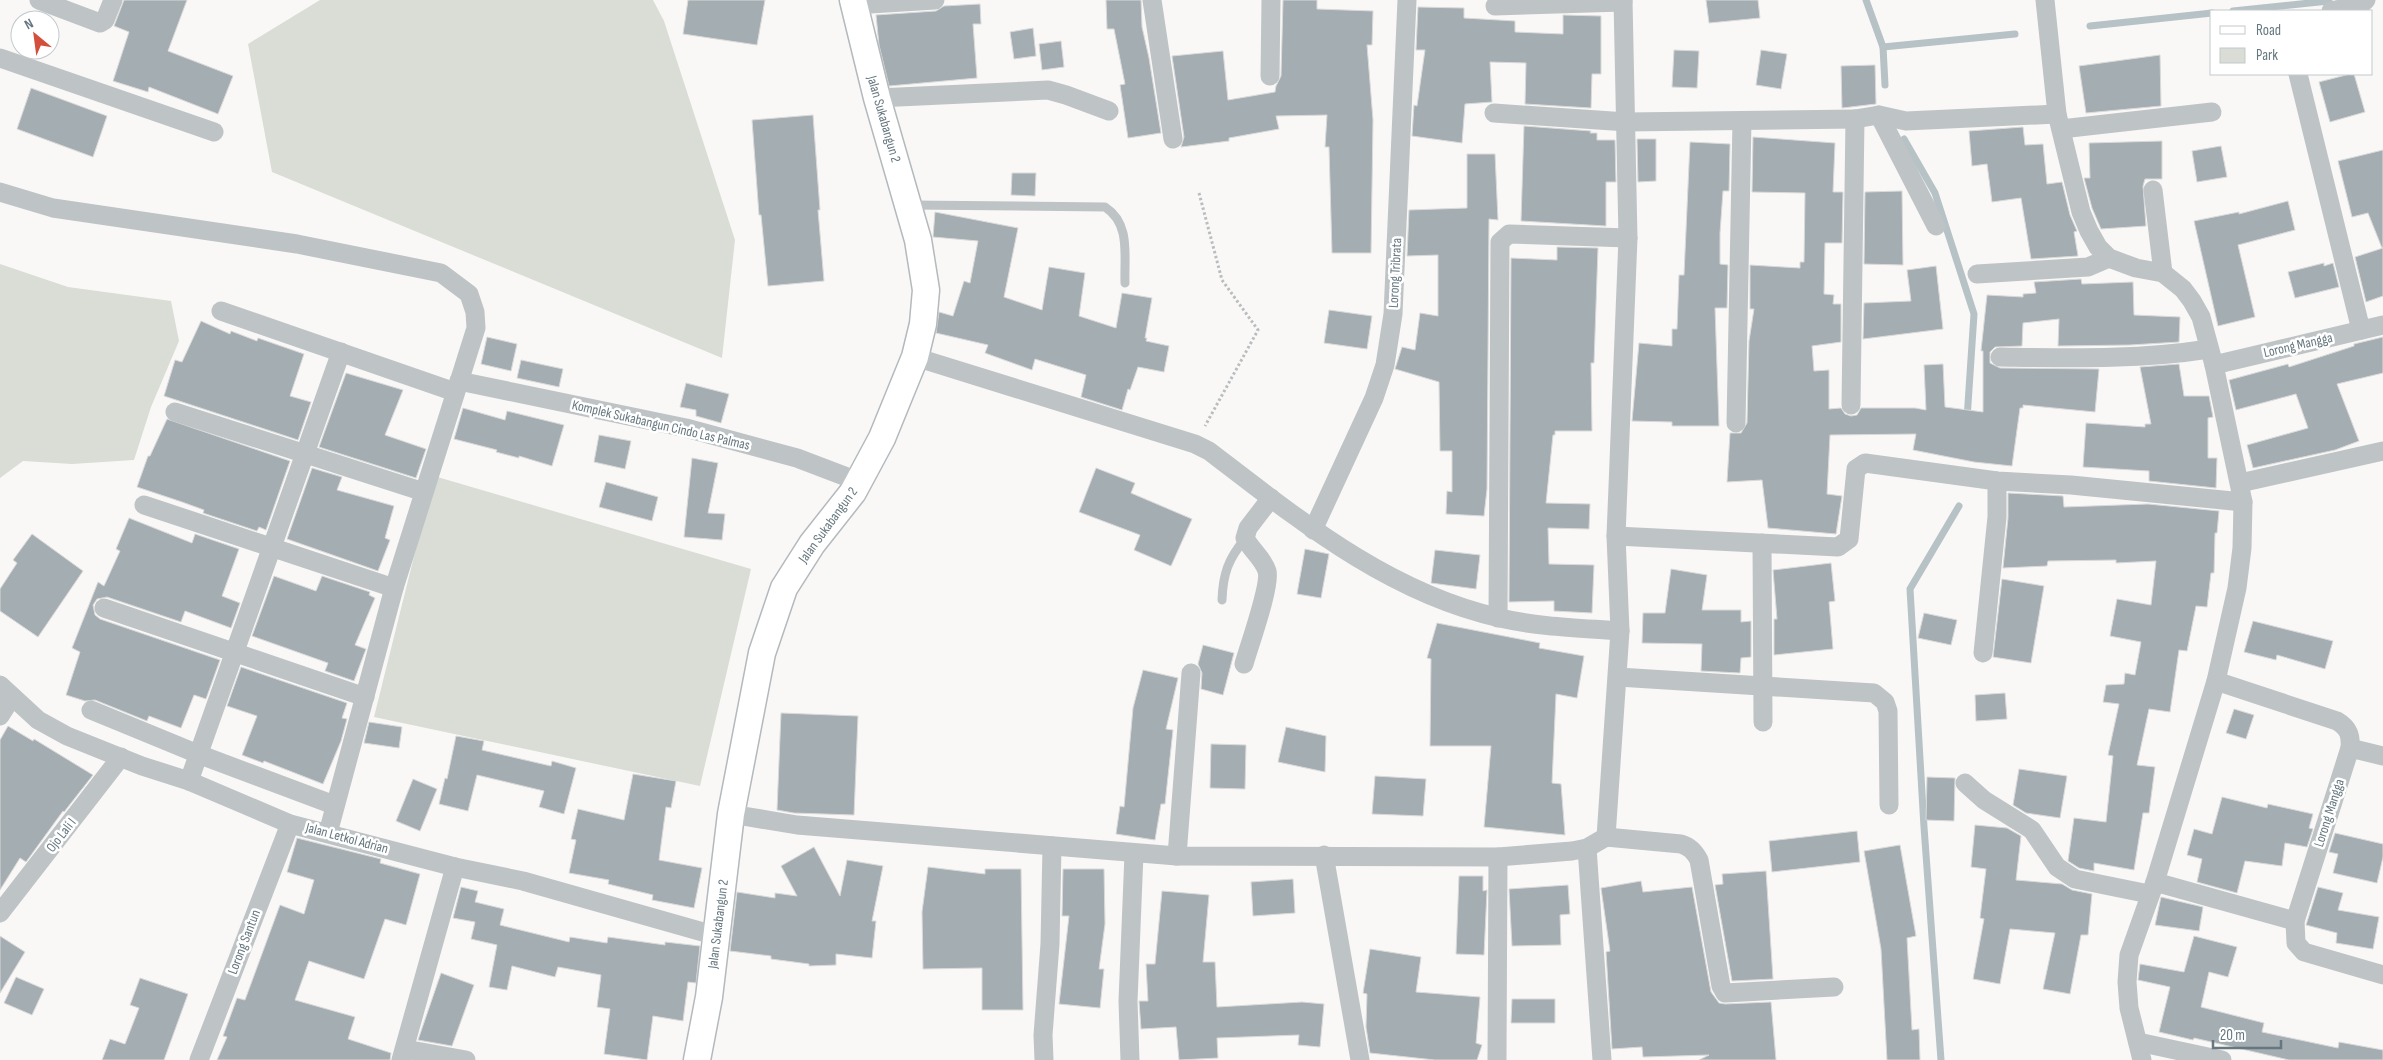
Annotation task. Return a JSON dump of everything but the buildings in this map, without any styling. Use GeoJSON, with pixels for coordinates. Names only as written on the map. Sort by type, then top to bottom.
{"type":"FeatureCollection","features":[{"type":"Feature","properties":{"kind":"street"},"geometry":{"type":"LineString","coordinates":[[39,0],[100,22],[105,20],[113,0]]}},
{"type":"Feature","properties":{"kind":"street"},"geometry":{"type":"LineString","coordinates":[[853,3],[935,0]]}},
{"type":"Feature","properties":{"kind":"street"},"geometry":{"type":"LineString","coordinates":[[1152,0],[1172,139]]}},
{"type":"Feature","properties":{"kind":"street"},"geometry":{"type":"LineString","coordinates":[[1270,76],[1271,0]]}},
{"type":"Feature","properties":{"kind":"street","name":"Lorong Tribrata"},"geometry":{"type":"LineString","coordinates":[[1313,530],[1374,398],[1385,365],[1393,304],[1407,0]]}},
{"type":"Feature","properties":{"kind":"street"},"geometry":{"type":"LineString","coordinates":[[2045,0],[2059,122],[2081,212],[2088,232],[2098,247],[2110,258],[2136,268],[2163,273],[2183,289],[2192,301],[2201,317],[2240,483],[2243,502],[2242,548],[2237,588],[2216,681],[2152,888],[2129,955],[2126,982],[2129,1008],[2140,1051],[2222,1060]]}},
{"type":"Feature","properties":{"kind":"street"},"geometry":{"type":"LineString","coordinates":[[2336,10],[2360,5],[2366,0]]}},
{"type":"Feature","properties":{"kind":"street"},"geometry":{"type":"LineString","coordinates":[[1495,6],[1623,1],[1628,238],[1616,536],[1620,631],[1606,837]]}},
{"type":"Feature","properties":{"kind":"street","name":"Jalan Sukabangun 2"},"geometry":{"type":"LineString","coordinates":[[697,1060],[709,997],[732,814],[762,653],[784,588],[812,544],[860,482],[882,438],[915,357],[923,324],[926,290],[918,240],[877,98],[853,3]]}},
{"type":"Feature","properties":{"kind":"street"},"geometry":{"type":"LineString","coordinates":[[0,58],[214,132]]}},
{"type":"Feature","properties":{"kind":"street"},"geometry":{"type":"LineString","coordinates":[[2298,75],[2361,330]]}},
{"type":"Feature","properties":{"kind":"street"},"geometry":{"type":"LineString","coordinates":[[877,98],[1048,90],[1109,111]]}},
{"type":"Feature","properties":{"kind":"street"},"geometry":{"type":"LineString","coordinates":[[1494,113],[1627,122],[1856,119],[1878,115],[1906,120],[2059,122],[2212,112]]}},
{"type":"Feature","properties":{"kind":"street"},"geometry":{"type":"LineString","coordinates":[[1878,115],[1936,226]]}},
{"type":"Feature","properties":{"kind":"street"},"geometry":{"type":"LineString","coordinates":[[1851,405],[1856,119]]}},
{"type":"Feature","properties":{"kind":"street"},"geometry":{"type":"LineString","coordinates":[[1736,423],[1742,121]]}},
{"type":"Feature","properties":{"kind":"street"},"geometry":{"type":"LineString","coordinates":[[2153,190],[2163,273]]}},
{"type":"Feature","properties":{"kind":"street"},"geometry":{"type":"LineString","coordinates":[[0,192],[53,208],[297,244],[441,273],[469,294],[475,312],[476,328],[394,588],[328,833]]}},
{"type":"Feature","properties":{"kind":"street"},"geometry":{"type":"LineString","coordinates":[[1498,618],[1500,242],[1509,234],[1628,238]]}},
{"type":"Feature","properties":{"kind":"street"},"geometry":{"type":"LineString","coordinates":[[1977,274],[2088,267],[2110,258]]}},
{"type":"Feature","properties":{"kind":"street","name":"Komplek Sukabangun Cindo Las Palmas"},"geometry":{"type":"LineString","coordinates":[[221,311],[341,352],[457,387],[686,428],[797,458],[860,482]]}},
{"type":"Feature","properties":{"kind":"street","name":"Lorong Mangga"},"geometry":{"type":"LineString","coordinates":[[2000,357],[2125,357],[2175,354],[2211,357],[2383,325]]}},
{"type":"Feature","properties":{"kind":"street"},"geometry":{"type":"LineString","coordinates":[[189,781],[341,352]]}},
{"type":"Feature","properties":{"kind":"street"},"geometry":{"type":"LineString","coordinates":[[915,357],[1028,394],[1195,444],[1208,451],[1313,530],[1408,587],[1460,607],[1522,623],[1620,631]]}},
{"type":"Feature","properties":{"kind":"street"},"geometry":{"type":"LineString","coordinates":[[175,412],[424,492]]}},
{"type":"Feature","properties":{"kind":"street"},"geometry":{"type":"LineString","coordinates":[[2240,483],[2383,451]]}},
{"type":"Feature","properties":{"kind":"street"},"geometry":{"type":"LineString","coordinates":[[1616,536],[1838,548],[1849,539],[1856,469],[1865,463],[1997,481],[2072,485],[2243,502]]}},
{"type":"Feature","properties":{"kind":"street"},"geometry":{"type":"LineString","coordinates":[[1983,653],[1997,516],[1997,481]]}},
{"type":"Feature","properties":{"kind":"street"},"geometry":{"type":"LineString","coordinates":[[1244,664],[1263,599],[1268,574],[1264,564],[1245,538],[1248,528],[1271,498]]}},
{"type":"Feature","properties":{"kind":"street"},"geometry":{"type":"LineString","coordinates":[[144,505],[394,588]]}},
{"type":"Feature","properties":{"kind":"street"},"geometry":{"type":"LineString","coordinates":[[1762,543],[1763,722]]}},
{"type":"Feature","properties":{"kind":"street"},"geometry":{"type":"LineString","coordinates":[[104,608],[366,697]]}},
{"type":"Feature","properties":{"kind":"street"},"geometry":{"type":"LineString","coordinates":[[1176,856],[1191,673]]}},
{"type":"Feature","properties":{"kind":"street"},"geometry":{"type":"LineString","coordinates":[[1618,677],[1874,693],[1880,698],[1888,711],[1889,805]]}},
{"type":"Feature","properties":{"kind":"street"},"geometry":{"type":"LineString","coordinates":[[2216,681],[2337,721],[2348,731],[2351,739],[2350,748],[2383,756]]}},
{"type":"Feature","properties":{"kind":"street"},"geometry":{"type":"LineString","coordinates":[[0,716],[6,691]]}},
{"type":"Feature","properties":{"kind":"street","name":"Jalan Letkol Adrian"},"geometry":{"type":"LineString","coordinates":[[6,691],[38,720],[67,736],[189,781],[290,824],[455,867],[523,881],[716,936]]}},
{"type":"Feature","properties":{"kind":"street"},"geometry":{"type":"LineString","coordinates":[[91,710],[198,754],[334,805]]}},
{"type":"Feature","properties":{"kind":"street","name":"Lorong Mangga"},"geometry":{"type":"LineString","coordinates":[[2350,748],[2295,921],[2296,943],[2304,952],[2383,975]]}},
{"type":"Feature","properties":{"kind":"street","name":"Ojo Lali I"},"geometry":{"type":"LineString","coordinates":[[0,913],[121,757]]}},
{"type":"Feature","properties":{"kind":"street"},"geometry":{"type":"LineString","coordinates":[[1964,783],[1984,800],[2032,830],[2057,866],[2075,880],[2152,888],[2295,921]]}},
{"type":"Feature","properties":{"kind":"street"},"geometry":{"type":"LineString","coordinates":[[732,814],[797,824],[1134,854],[1176,856],[1498,857],[1572,852],[1587,848],[1606,837],[1681,844],[1690,847],[1699,860],[1721,986],[1725,993],[1834,987]]}},
{"type":"Feature","properties":{"kind":"street","name":"Lorong Santun"},"geometry":{"type":"LineString","coordinates":[[199,1060],[290,824]]}},
{"type":"Feature","properties":{"kind":"street"},"geometry":{"type":"LineString","coordinates":[[1044,1060],[1043,1035],[1050,944],[1052,846]]}},
{"type":"Feature","properties":{"kind":"street"},"geometry":{"type":"LineString","coordinates":[[1587,848],[1602,1060]]}},
{"type":"Feature","properties":{"kind":"street"},"geometry":{"type":"LineString","coordinates":[[1130,1060],[1128,1001],[1134,854]]}},
{"type":"Feature","properties":{"kind":"street"},"geometry":{"type":"LineString","coordinates":[[1324,855],[1360,1060]]}},
{"type":"Feature","properties":{"kind":"street"},"geometry":{"type":"LineString","coordinates":[[1497,1060],[1498,857]]}},
{"type":"Feature","properties":{"kind":"street"},"geometry":{"type":"LineString","coordinates":[[455,867],[403,1054],[466,1060]]}},
{"type":"Feature","properties":{"kind":"lane"},"geometry":{"type":"LineString","coordinates":[[908,205],[1106,207],[1115,213],[1121,223],[1125,283]]}},
{"type":"Feature","properties":{"kind":"lane"},"geometry":{"type":"LineString","coordinates":[[1222,600],[1223,580],[1231,556],[1245,538]]}},
{"type":"Feature","properties":{"kind":"path"},"geometry":{"type":"LineString","coordinates":[[1195,444],[1258,330],[1222,280],[1199,193]]}},
{"type":"Feature","properties":{"kind":"green space"},"geometry":{"type":"Polygon","coordinates":[[[320,0],[653,0],[664,21],[735,240],[722,358],[272,172],[248,44],[320,0]]]}},
{"type":"Feature","properties":{"kind":"green space"},"geometry":{"type":"Polygon","coordinates":[[[0,264],[68,287],[171,301],[179,341],[151,407],[134,460],[72,464],[23,461],[0,478],[0,264]]]}},
{"type":"Feature","properties":{"kind":"green space"},"geometry":{"type":"Polygon","coordinates":[[[434,476],[751,569],[700,786],[374,717],[434,476]]]}},
{"type":"Feature","properties":{"kind":"waterway"},"geometry":{"type":"LineString","coordinates":[[1866,0],[1883,47],[1885,85]]}},
{"type":"Feature","properties":{"kind":"waterway"},"geometry":{"type":"LineString","coordinates":[[2243,10],[2329,1]]}},
{"type":"Feature","properties":{"kind":"waterway"},"geometry":{"type":"LineString","coordinates":[[2090,26],[2210,13]]}},
{"type":"Feature","properties":{"kind":"waterway"},"geometry":{"type":"LineString","coordinates":[[1883,47],[2015,34]]}},
{"type":"Feature","properties":{"kind":"waterway"},"geometry":{"type":"LineString","coordinates":[[1904,139],[1935,193],[1974,314],[1967,419]]}},
{"type":"Feature","properties":{"kind":"waterway"},"geometry":{"type":"LineString","coordinates":[[1941,1060],[1924,827],[1910,589],[1959,506]]}}]}
